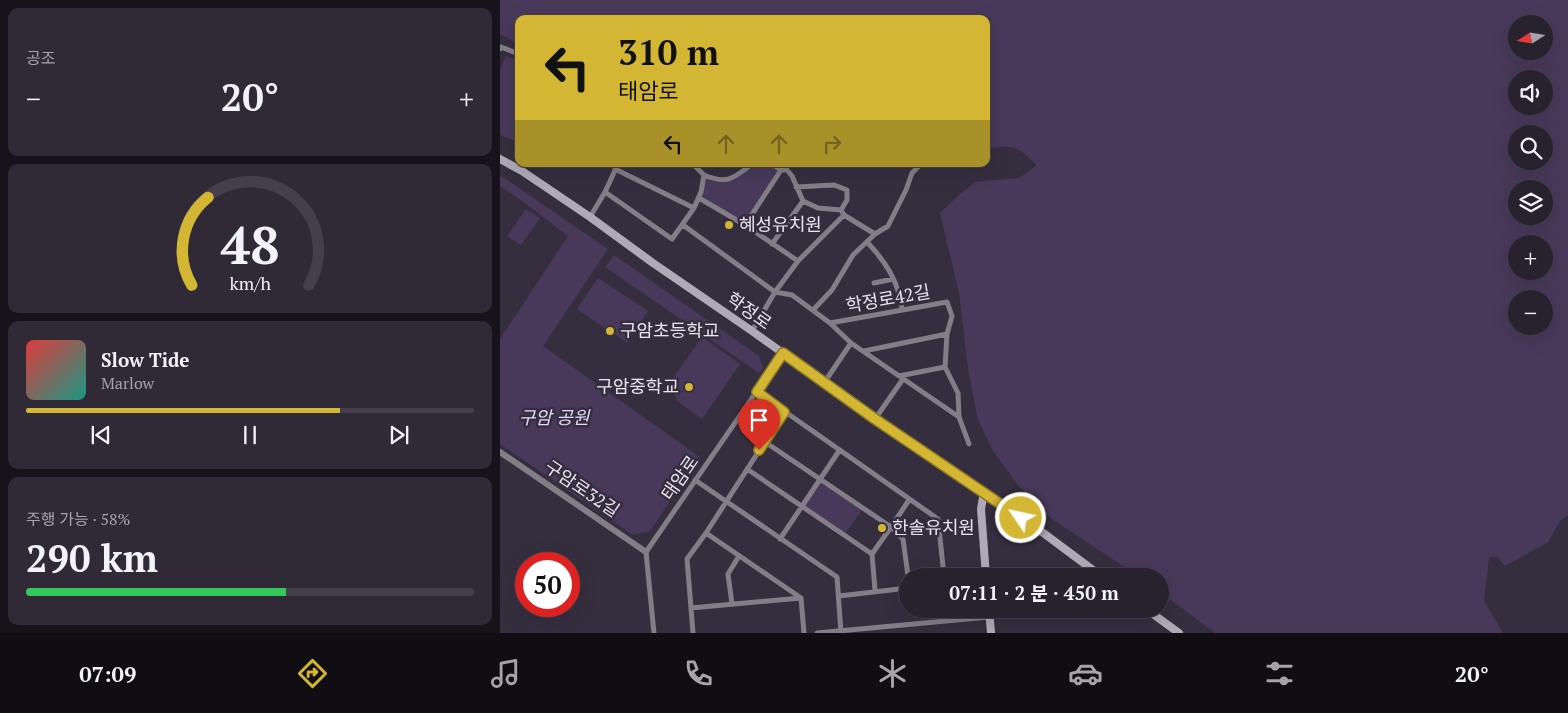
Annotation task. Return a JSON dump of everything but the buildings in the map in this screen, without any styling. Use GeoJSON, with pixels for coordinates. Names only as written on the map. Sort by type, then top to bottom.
{"type":"FeatureCollection","features":[{"type":"Feature","properties":{"kind":"main road","name":"학정로"},"geometry":{"type":"LineString","coordinates":[[500,160],[522,171],[590,217],[875,419],[984,492],[1090,568]]}},
{"type":"Feature","properties":{"kind":"main road"},"geometry":{"type":"LineString","coordinates":[[984,492],[981,509],[985,568]]}},
{"type":"Feature","properties":{"kind":"main road"},"geometry":{"type":"LineString","coordinates":[[990,618],[991,633]]}},
{"type":"Feature","properties":{"kind":"main road"},"geometry":{"type":"LineString","coordinates":[[1158,618],[1178,633]]}},
{"type":"Feature","properties":{"kind":"street"},"geometry":{"type":"LineString","coordinates":[[500,47],[515,53]]}},
{"type":"Feature","properties":{"kind":"street"},"geometry":{"type":"LineString","coordinates":[[590,217],[616,167]]}},
{"type":"Feature","properties":{"kind":"street"},"geometry":{"type":"LineString","coordinates":[[696,167],[704,175],[722,180],[734,178],[748,167]]}},
{"type":"Feature","properties":{"kind":"street"},"geometry":{"type":"LineString","coordinates":[[776,167],[781,170],[787,170],[792,176],[803,201],[818,208],[842,213],[875,234]]}},
{"type":"Feature","properties":{"kind":"street"},"geometry":{"type":"LineString","coordinates":[[813,310],[832,290],[853,255],[875,234],[888,226],[906,190],[912,172],[918,167]]}},
{"type":"Feature","properties":{"kind":"street"},"geometry":{"type":"LineString","coordinates":[[615,170],[694,208]]}},
{"type":"Feature","properties":{"kind":"street"},"geometry":{"type":"LineString","coordinates":[[745,225],[781,170]]}},
{"type":"Feature","properties":{"kind":"street"},"geometry":{"type":"LineString","coordinates":[[604,192],[672,239],[694,208],[699,198],[704,175]]}},
{"type":"Feature","properties":{"kind":"street"},"geometry":{"type":"LineString","coordinates":[[752,331],[775,292],[798,261],[842,213],[847,200],[847,190],[834,185],[796,187]]}},
{"type":"Feature","properties":{"kind":"street"},"geometry":{"type":"LineString","coordinates":[[699,198],[745,225],[798,261]]}},
{"type":"Feature","properties":{"kind":"street"},"geometry":{"type":"LineString","coordinates":[[772,244],[803,201]]}},
{"type":"Feature","properties":{"kind":"street","name":"학정로42길"},"geometry":{"type":"LineString","coordinates":[[683,225],[775,292],[792,295],[830,323],[851,343],[959,418]]}},
{"type":"Feature","properties":{"kind":"street"},"geometry":{"type":"LineString","coordinates":[[867,242],[883,258],[900,297],[902,310]]}},
{"type":"Feature","properties":{"kind":"street"},"geometry":{"type":"LineString","coordinates":[[874,283],[893,279]]}},
{"type":"Feature","properties":{"kind":"street","name":"학정로42길"},"geometry":{"type":"LineString","coordinates":[[830,323],[948,302],[952,316],[947,334],[945,367]]}},
{"type":"Feature","properties":{"kind":"street"},"geometry":{"type":"LineString","coordinates":[[864,352],[947,334]]}},
{"type":"Feature","properties":{"kind":"street"},"geometry":{"type":"LineString","coordinates":[[824,383],[851,343]]}},
{"type":"Feature","properties":{"kind":"street","name":"태암로"},"geometry":{"type":"LineString","coordinates":[[646,552],[783,353]]}},
{"type":"Feature","properties":{"kind":"street"},"geometry":{"type":"LineString","coordinates":[[875,419],[901,377],[945,367],[958,393],[959,418],[969,444]]}},
{"type":"Feature","properties":{"kind":"street"},"geometry":{"type":"LineString","coordinates":[[757,392],[938,519],[943,568]]}},
{"type":"Feature","properties":{"kind":"street"},"geometry":{"type":"LineString","coordinates":[[693,633],[687,559],[706,533],[784,412]]}},
{"type":"Feature","properties":{"kind":"street"},"geometry":{"type":"LineString","coordinates":[[765,442],[891,528],[904,539],[907,568]]}},
{"type":"Feature","properties":{"kind":"street"},"geometry":{"type":"LineString","coordinates":[[780,539],[839,450]]}},
{"type":"Feature","properties":{"kind":"street","name":"구암로32길"},"geometry":{"type":"LineString","coordinates":[[500,452],[646,552]]}},
{"type":"Feature","properties":{"kind":"street"},"geometry":{"type":"LineString","coordinates":[[747,469],[872,554]]}},
{"type":"Feature","properties":{"kind":"street"},"geometry":{"type":"LineString","coordinates":[[695,480],[837,577],[841,632]]}},
{"type":"Feature","properties":{"kind":"street"},"geometry":{"type":"LineString","coordinates":[[875,590],[872,554],[909,500]]}},
{"type":"Feature","properties":{"kind":"street"},"geometry":{"type":"LineString","coordinates":[[706,533],[802,598]]}},
{"type":"Feature","properties":{"kind":"street"},"geometry":{"type":"LineString","coordinates":[[646,552],[654,633]]}},
{"type":"Feature","properties":{"kind":"street"},"geometry":{"type":"LineString","coordinates":[[732,604],[728,574],[739,556]]}},
{"type":"Feature","properties":{"kind":"street"},"geometry":{"type":"LineString","coordinates":[[839,596],[875,590],[899,589]]}},
{"type":"Feature","properties":{"kind":"street"},"geometry":{"type":"LineString","coordinates":[[691,608],[802,598]]}},
{"type":"Feature","properties":{"kind":"street"},"geometry":{"type":"LineString","coordinates":[[802,598],[804,633]]}},
{"type":"Feature","properties":{"kind":"street"},"geometry":{"type":"LineString","coordinates":[[817,633],[841,632],[960,618]]}},
{"type":"Feature","properties":{"kind":"green space"},"geometry":{"type":"Polygon","coordinates":[[[500,0],[1568,0],[1568,515],[1560,521],[1548,542],[1505,566],[1496,556],[1489,558],[1484,601],[1503,633],[1215,633],[1169,599],[1169,568],[1126,568],[1040,511],[993,451],[978,420],[968,369],[959,293],[940,213],[975,182],[1019,178],[1037,165],[1014,148],[1003,146],[990,148],[990,15],[515,15],[515,42],[500,34],[500,0]]]}},
{"type":"Feature","properties":{"kind":"green space"},"geometry":{"type":"Polygon","coordinates":[[[506,56],[515,59],[515,141],[500,135],[500,70],[506,56]]]}},
{"type":"Feature","properties":{"kind":"green space"},"geometry":{"type":"Polygon","coordinates":[[[750,167],[770,167],[778,170],[744,222],[702,197],[706,176],[734,178],[750,167]]]}},
{"type":"Feature","properties":{"kind":"green space","name":"구암 공원"},"geometry":{"type":"Polygon","coordinates":[[[500,175],[608,249],[543,346],[700,457],[650,531],[633,535],[500,444],[500,339],[568,236],[500,186],[500,175]]]}},
{"type":"Feature","properties":{"kind":"green space"},"geometry":{"type":"Polygon","coordinates":[[[526,209],[540,218],[521,245],[507,236],[526,209]]]}},
{"type":"Feature","properties":{"kind":"green space"},"geometry":{"type":"Polygon","coordinates":[[[614,255],[759,356],[763,368],[759,373],[605,267],[614,255]]]}},
{"type":"Feature","properties":{"kind":"green space"},"geometry":{"type":"Polygon","coordinates":[[[598,278],[648,311],[627,343],[577,309],[598,278]]]}},
{"type":"Feature","properties":{"kind":"green space"},"geometry":{"type":"Polygon","coordinates":[[[702,337],[740,364],[702,419],[677,401],[671,381],[702,337]]]}},
{"type":"Feature","properties":{"kind":"green space"},"geometry":{"type":"Polygon","coordinates":[[[820,482],[862,510],[845,534],[805,506],[820,482]]]}},
{"type":"Feature","properties":{"kind":"place","name":"혜성유치원"},"geometry":{"type":"Point","coordinates":[729,225]}},
{"type":"Feature","properties":{"kind":"place","name":"구암초등학교"},"geometry":{"type":"Point","coordinates":[610,331]}},
{"type":"Feature","properties":{"kind":"place","name":"구암중학교"},"geometry":{"type":"Point","coordinates":[689,387]}},
{"type":"Feature","properties":{"kind":"place","name":"한솔유치원"},"geometry":{"type":"Point","coordinates":[882,528]}},
{"type":"Feature","properties":{"kind":"route"},"geometry":{"type":"LineString","coordinates":[[759,450],[784,412],[757,392],[783,353],[875,419],[1021,518]]}}]}
